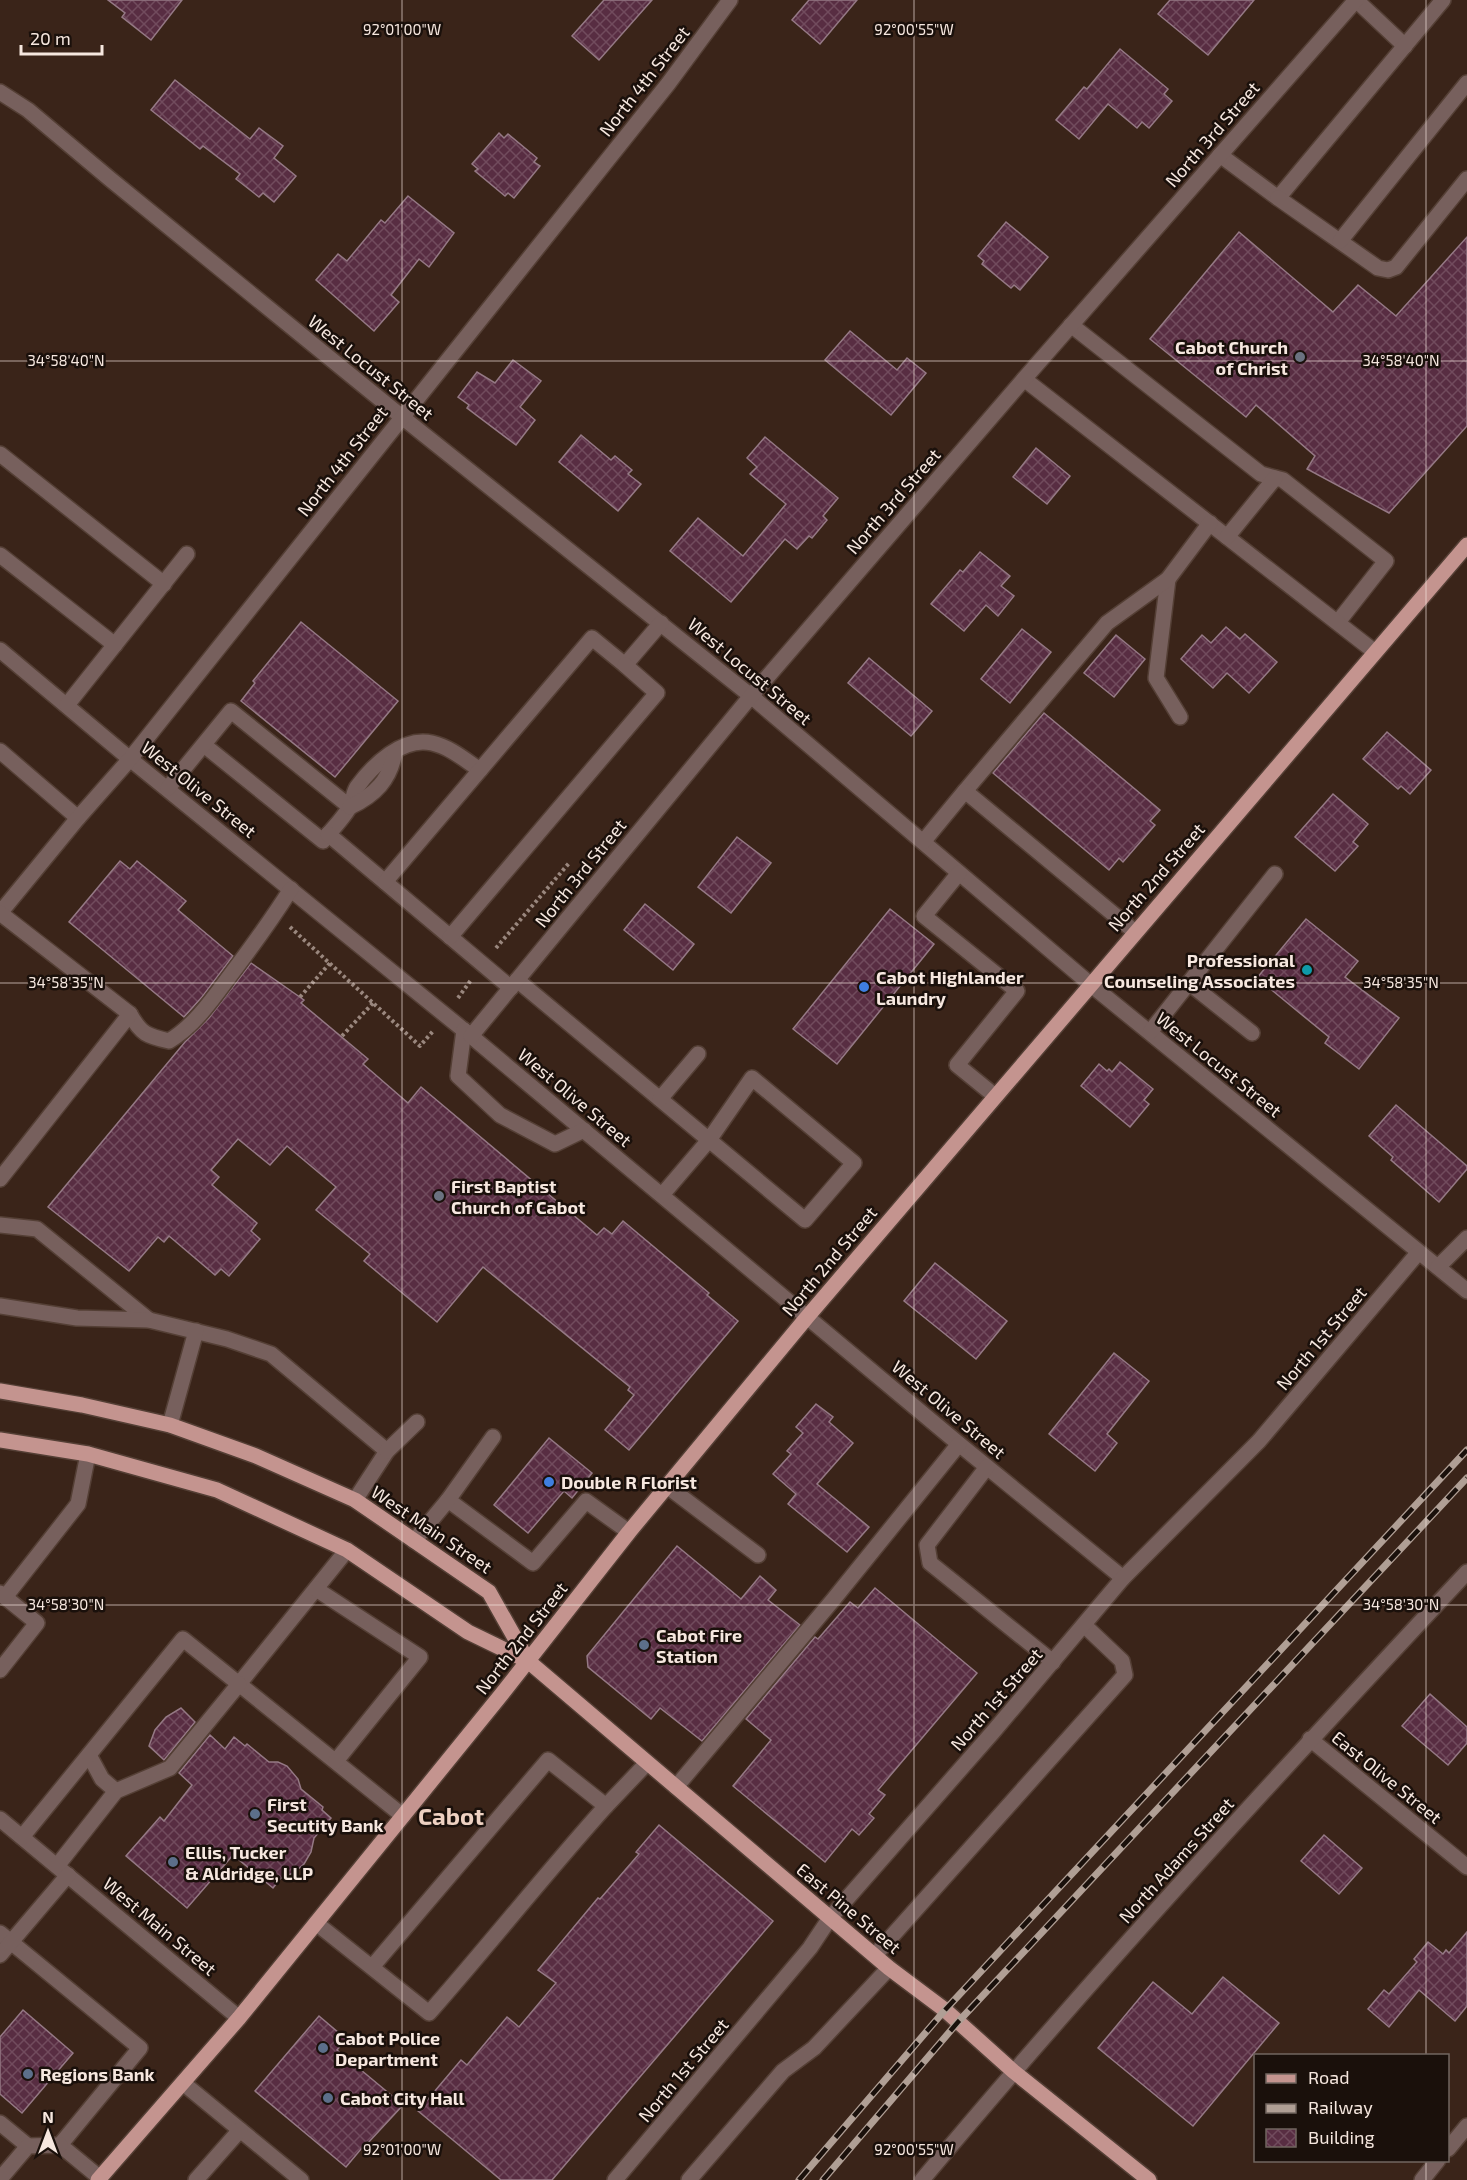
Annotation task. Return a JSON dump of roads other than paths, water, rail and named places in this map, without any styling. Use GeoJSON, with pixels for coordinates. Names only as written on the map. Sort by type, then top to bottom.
{"type":"FeatureCollection","features":[{"type":"Feature","properties":{"kind":"main road","name":"North 2nd Street"},"geometry":{"type":"LineString","coordinates":[[99,2179],[239,2018],[528,1661],[629,1532],[808,1316],[1467,545]]}},
{"type":"Feature","properties":{"kind":"main road","name":"West Main Street"},"geometry":{"type":"LineString","coordinates":[[0,1391],[82,1405],[170,1425],[256,1456],[355,1500],[489,1592],[528,1661]]}},
{"type":"Feature","properties":{"kind":"main road"},"geometry":{"type":"LineString","coordinates":[[0,1440],[88,1454],[217,1490],[347,1550],[468,1632],[528,1661]]}},
{"type":"Feature","properties":{"kind":"main road","name":"East Pine Street"},"geometry":{"type":"LineString","coordinates":[[528,1661],[830,1918],[876,1954],[889,1968],[945,2010],[1013,2071],[1149,2180]]}},
{"type":"Feature","properties":{"kind":"street","name":"North 4th Street"},"geometry":{"type":"LineString","coordinates":[[0,913],[130,759],[668,84],[730,0]]}},
{"type":"Feature","properties":{"kind":"street"},"geometry":{"type":"LineString","coordinates":[[1356,0],[1405,46]]}},
{"type":"Feature","properties":{"kind":"street","name":"North 3rd Street"},"geometry":{"type":"LineString","coordinates":[[467,1033],[514,984],[751,696],[1024,379],[1356,0]]}},
{"type":"Feature","properties":{"kind":"street"},"geometry":{"type":"LineString","coordinates":[[1278,198],[1443,0]]}},
{"type":"Feature","properties":{"kind":"street"},"geometry":{"type":"LineString","coordinates":[[1340,241],[1467,83]]}},
{"type":"Feature","properties":{"kind":"street","name":"West Locust Street"},"geometry":{"type":"LineString","coordinates":[[0,92],[28,110],[402,417],[751,696],[1090,984],[1467,1292]]}},
{"type":"Feature","properties":{"kind":"street"},"geometry":{"type":"LineString","coordinates":[[1220,155],[1378,268],[1388,270],[1396,267],[1467,180]]}},
{"type":"Feature","properties":{"kind":"street"},"geometry":{"type":"LineString","coordinates":[[1071,325],[1261,474],[1283,480],[1386,561],[1338,622]]}},
{"type":"Feature","properties":{"kind":"street"},"geometry":{"type":"LineString","coordinates":[[1024,379],[1375,652]]}},
{"type":"Feature","properties":{"kind":"street"},"geometry":{"type":"LineString","coordinates":[[0,454],[164,584]]}},
{"type":"Feature","properties":{"kind":"street"},"geometry":{"type":"LineString","coordinates":[[1227,537],[1275,478]]}},
{"type":"Feature","properties":{"kind":"street"},"geometry":{"type":"LineString","coordinates":[[922,842],[1107,623],[1168,579],[1210,523]]}},
{"type":"Feature","properties":{"kind":"street"},"geometry":{"type":"LineString","coordinates":[[67,705],[188,554]]}},
{"type":"Feature","properties":{"kind":"street"},"geometry":{"type":"LineString","coordinates":[[0,555],[115,645]]}},
{"type":"Feature","properties":{"kind":"street"},"geometry":{"type":"LineString","coordinates":[[1168,579],[1156,678],[1180,717]]}},
{"type":"Feature","properties":{"kind":"street"},"geometry":{"type":"LineString","coordinates":[[625,665],[661,623]]}},
{"type":"Feature","properties":{"kind":"street"},"geometry":{"type":"LineString","coordinates":[[385,882],[592,638],[625,665],[657,693],[450,937]]}},
{"type":"Feature","properties":{"kind":"street","name":"West Olive Street"},"geometry":{"type":"LineString","coordinates":[[0,650],[130,759],[467,1033],[959,1444],[1124,1578]]}},
{"type":"Feature","properties":{"kind":"street"},"geometry":{"type":"LineString","coordinates":[[168,788],[231,711],[350,807]]}},
{"type":"Feature","properties":{"kind":"street"},"geometry":{"type":"LineString","coordinates":[[204,745],[323,841],[350,807],[368,798],[391,770],[395,752],[402,746],[416,742],[431,742],[447,748],[480,770]]}},
{"type":"Feature","properties":{"kind":"street"},"geometry":{"type":"LineString","coordinates":[[0,751],[78,818]]}},
{"type":"Feature","properties":{"kind":"street"},"geometry":{"type":"LineString","coordinates":[[965,791],[1135,932]]}},
{"type":"Feature","properties":{"kind":"street"},"geometry":{"type":"LineString","coordinates":[[328,834],[483,964],[514,984],[660,1099],[709,1140],[805,1220],[854,1162],[752,1078],[709,1140],[662,1195]]}},
{"type":"Feature","properties":{"kind":"street"},"geometry":{"type":"LineString","coordinates":[[959,873],[924,916],[1017,991],[957,1065],[995,1096]]}},
{"type":"Feature","properties":{"kind":"street"},"geometry":{"type":"LineString","coordinates":[[1150,1032],[1275,874]]}},
{"type":"Feature","properties":{"kind":"street"},"geometry":{"type":"LineString","coordinates":[[0,913],[130,1014],[138,1030],[169,1041],[183,1033],[217,993],[267,927],[291,889]]}},
{"type":"Feature","properties":{"kind":"street"},"geometry":{"type":"LineString","coordinates":[[1189,983],[1252,1033]]}},
{"type":"Feature","properties":{"kind":"street"},"geometry":{"type":"LineString","coordinates":[[0,1179],[130,1014]]}},
{"type":"Feature","properties":{"kind":"street"},"geometry":{"type":"LineString","coordinates":[[467,1033],[458,1076],[500,1115],[555,1144],[584,1130]]}},
{"type":"Feature","properties":{"kind":"street"},"geometry":{"type":"LineString","coordinates":[[660,1099],[698,1054]]}},
{"type":"Feature","properties":{"kind":"street"},"geometry":{"type":"LineString","coordinates":[[0,1225],[37,1229],[149,1320]]}},
{"type":"Feature","properties":{"kind":"street"},"geometry":{"type":"LineString","coordinates":[[1438,1267],[1467,1238]]}},
{"type":"Feature","properties":{"kind":"street","name":"North 1st Street"},"geometry":{"type":"LineString","coordinates":[[615,2180],[810,1948],[830,1918],[1124,1578],[1259,1441],[1418,1253]]}},
{"type":"Feature","properties":{"kind":"street"},"geometry":{"type":"LineString","coordinates":[[0,1306],[77,1318],[149,1320],[227,1339],[272,1354],[387,1451]]}},
{"type":"Feature","properties":{"kind":"street"},"geometry":{"type":"LineString","coordinates":[[170,1425],[196,1331]]}},
{"type":"Feature","properties":{"kind":"street"},"geometry":{"type":"LineString","coordinates":[[355,1500],[387,1451],[417,1422]]}},
{"type":"Feature","properties":{"kind":"street"},"geometry":{"type":"LineString","coordinates":[[414,1541],[448,1500],[493,1437]]}},
{"type":"Feature","properties":{"kind":"street"},"geometry":{"type":"LineString","coordinates":[[676,1787],[833,1600],[959,1444]]}},
{"type":"Feature","properties":{"kind":"street"},"geometry":{"type":"LineString","coordinates":[[0,1670],[37,1623],[2,1595],[78,1504],[88,1454]]}},
{"type":"Feature","properties":{"kind":"street"},"geometry":{"type":"LineString","coordinates":[[987,1467],[927,1545],[930,1563],[1053,1662]]}},
{"type":"Feature","properties":{"kind":"street"},"geometry":{"type":"LineString","coordinates":[[667,1486],[758,1555]]}},
{"type":"Feature","properties":{"kind":"street"},"geometry":{"type":"LineString","coordinates":[[448,1500],[532,1563],[586,1501],[629,1532]]}},
{"type":"Feature","properties":{"kind":"street"},"geometry":{"type":"LineString","coordinates":[[0,1955],[6,1937],[63,1870],[116,1791],[171,1768],[347,1550]]}},
{"type":"Feature","properties":{"kind":"street","name":"North Adams Street"},"geometry":{"type":"LineString","coordinates":[[922,2180],[1013,2071],[1310,1739],[1467,1572]]}},
{"type":"Feature","properties":{"kind":"street"},"geometry":{"type":"LineString","coordinates":[[316,1589],[420,1658],[336,1761]]}},
{"type":"Feature","properties":{"kind":"street"},"geometry":{"type":"LineString","coordinates":[[876,1954],[1125,1675],[1122,1661],[1084,1625]]}},
{"type":"Feature","properties":{"kind":"street"},"geometry":{"type":"LineString","coordinates":[[22,1837],[183,1639],[403,1816]]}},
{"type":"Feature","properties":{"kind":"street","name":"East Olive Street"},"geometry":{"type":"LineString","coordinates":[[1310,1739],[1467,1867]]}},
{"type":"Feature","properties":{"kind":"street"},"geometry":{"type":"LineString","coordinates":[[89,1755],[102,1779],[116,1791]]}},
{"type":"Feature","properties":{"kind":"street"},"geometry":{"type":"LineString","coordinates":[[372,1967],[548,1760],[606,1806]]}},
{"type":"Feature","properties":{"kind":"street"},"geometry":{"type":"LineString","coordinates":[[316,1923],[429,2013],[475,1961],[550,1868],[647,1763]]}},
{"type":"Feature","properties":{"kind":"street","name":"West Main Street"},"geometry":{"type":"LineString","coordinates":[[0,1819],[239,2018]]}},
{"type":"Feature","properties":{"kind":"street"},"geometry":{"type":"LineString","coordinates":[[6,1937],[140,2048],[60,2145]]}},
{"type":"Feature","properties":{"kind":"street"},"geometry":{"type":"LineString","coordinates":[[689,2180],[783,2071],[814,2048],[889,1968]]}},
{"type":"Feature","properties":{"kind":"street"},"geometry":{"type":"LineString","coordinates":[[183,2083],[301,2180]]}},
{"type":"Feature","properties":{"kind":"street"},"geometry":{"type":"LineString","coordinates":[[0,2123],[28,2146],[60,2145],[99,2179]]}},
{"type":"Feature","properties":{"kind":"street"},"geometry":{"type":"LineString","coordinates":[[1449,2148],[1467,2126]]}},
{"type":"Feature","properties":{"kind":"street"},"geometry":{"type":"LineString","coordinates":[[196,2180],[240,2130]]}},
{"type":"Feature","properties":{"kind":"street"},"geometry":{"type":"LineString","coordinates":[[0,2179],[28,2146]]}},
{"type":"Feature","properties":{"kind":"street"},"geometry":{"type":"LineString","coordinates":[[1422,2180],[1436,2162]]}},
{"type":"Feature","properties":{"kind":"railway"},"geometry":{"type":"LineString","coordinates":[[799,2180],[945,2010],[1467,1450]]}},
{"type":"Feature","properties":{"kind":"railway"},"geometry":{"type":"LineString","coordinates":[[823,2180],[958,2022],[1467,1478]]}},
{"type":"Feature","properties":{"kind":"place","name":"Cabot Church of Christ"},"geometry":{"type":"Point","coordinates":[1300,357]}},
{"type":"Feature","properties":{"kind":"place","name":"Professional Counseling Associates"},"geometry":{"type":"Point","coordinates":[1307,970]}},
{"type":"Feature","properties":{"kind":"place","name":"Cabot Highlander Laundry"},"geometry":{"type":"Point","coordinates":[864,987]}},
{"type":"Feature","properties":{"kind":"place","name":"First Baptist Church of Cabot"},"geometry":{"type":"Point","coordinates":[439,1196]}},
{"type":"Feature","properties":{"kind":"place","name":"Double R Florist"},"geometry":{"type":"Point","coordinates":[549,1482]}},
{"type":"Feature","properties":{"kind":"place","name":"Cabot Fire Station"},"geometry":{"type":"Point","coordinates":[644,1645]}},
{"type":"Feature","properties":{"kind":"place","name":"First Secutity Bank"},"geometry":{"type":"Point","coordinates":[255,1814]}},
{"type":"Feature","properties":{"kind":"place","name":"Ellis, Tucker & Aldridge, LLP"},"geometry":{"type":"Point","coordinates":[173,1862]}},
{"type":"Feature","properties":{"kind":"place","name":"Cabot Police Department"},"geometry":{"type":"Point","coordinates":[323,2048]}},
{"type":"Feature","properties":{"kind":"place","name":"Regions Bank"},"geometry":{"type":"Point","coordinates":[28,2074]}},
{"type":"Feature","properties":{"kind":"place","name":"Cabot City Hall"},"geometry":{"type":"Point","coordinates":[328,2098]}},
{"type":"Feature","properties":{"kind":"district","name":"Cabot"},"geometry":{"type":"Point","coordinates":[451,1815]}}]}
